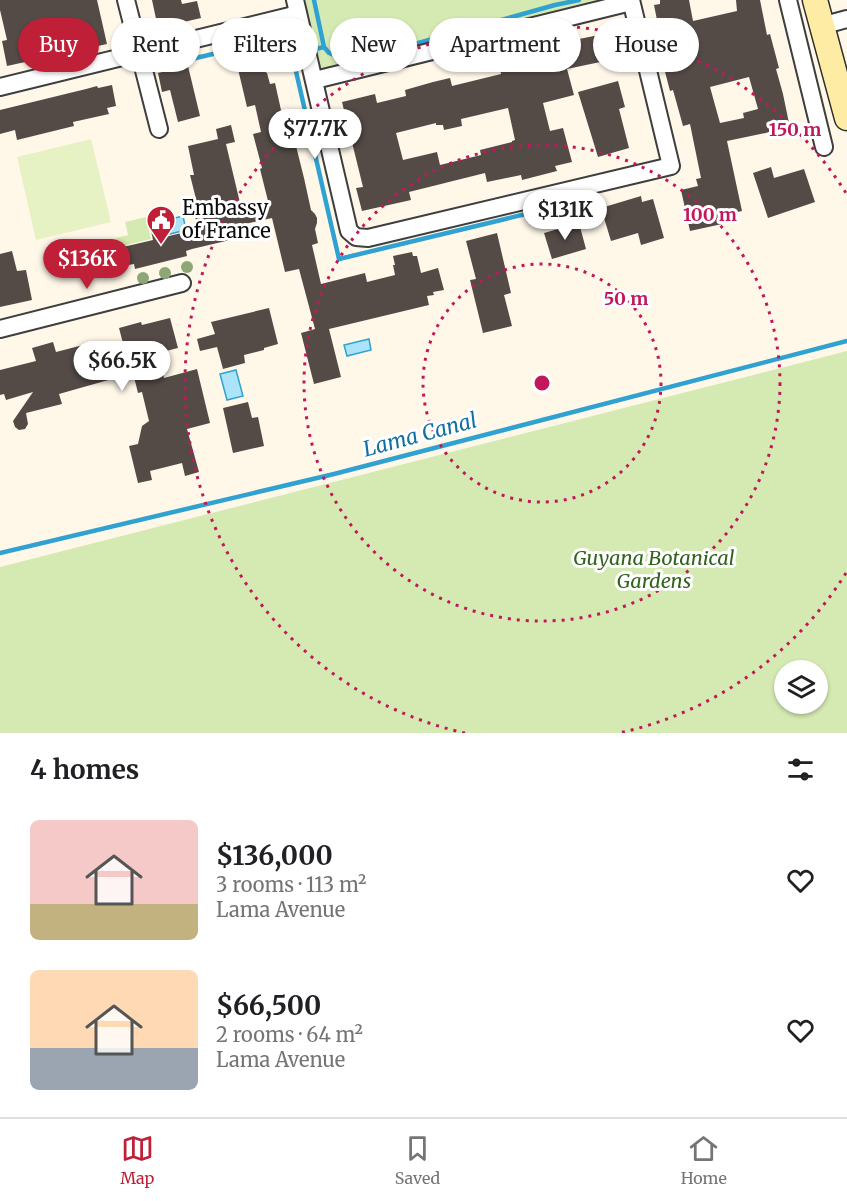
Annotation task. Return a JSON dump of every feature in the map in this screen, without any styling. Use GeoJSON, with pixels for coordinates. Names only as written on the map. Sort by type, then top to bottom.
{"type":"FeatureCollection","features":[{"type":"Feature","properties":{"kind":"main road"},"geometry":{"type":"LineString","coordinates":[[815,0],[847,118]]}},
{"type":"Feature","properties":{"kind":"street"},"geometry":{"type":"LineString","coordinates":[[126,0],[131,18]]}},
{"type":"Feature","properties":{"kind":"street"},"geometry":{"type":"LineString","coordinates":[[788,0],[824,147]]}},
{"type":"Feature","properties":{"kind":"street"},"geometry":{"type":"LineString","coordinates":[[200,38],[298,14],[349,231],[356,237],[369,238],[671,166],[631,1],[315,80]]}},
{"type":"Feature","properties":{"kind":"street"},"geometry":{"type":"LineString","coordinates":[[821,26],[847,19]]}},
{"type":"Feature","properties":{"kind":"street"},"geometry":{"type":"LineString","coordinates":[[0,87],[111,59]]}},
{"type":"Feature","properties":{"kind":"street"},"geometry":{"type":"LineString","coordinates":[[145,72],[159,129]]}},
{"type":"Feature","properties":{"kind":"street"},"geometry":{"type":"LineString","coordinates":[[0,329],[182,283]]}},
{"type":"Feature","properties":{"kind":"green space"},"geometry":{"type":"Polygon","coordinates":[[[304,0],[610,0],[536,18],[429,18],[429,44],[417,47],[417,18],[330,18],[330,68],[321,70],[318,58],[318,18],[308,18],[304,0]]]}},
{"type":"Feature","properties":{"kind":"green space"},"geometry":{"type":"Polygon","coordinates":[[[91,139],[111,222],[36,240],[17,157],[91,139]]]}},
{"type":"Feature","properties":{"kind":"green space"},"geometry":{"type":"Polygon","coordinates":[[[146,217],[151,239],[118,247],[116,238],[128,235],[125,222],[146,217]]]}},
{"type":"Feature","properties":{"kind":"green space","name":"Guyana Botanical Gardens"},"geometry":{"type":"Polygon","coordinates":[[[847,351],[847,733],[0,733],[0,567],[847,351]]]}},
{"type":"Feature","properties":{"kind":"water"},"geometry":{"type":"Polygon","coordinates":[[[183,216],[186,230],[166,235],[163,221],[183,216]]]}},
{"type":"Feature","properties":{"kind":"water"},"geometry":{"type":"Polygon","coordinates":[[[369,339],[371,350],[347,356],[344,345],[369,339]]]}},
{"type":"Feature","properties":{"kind":"water"},"geometry":{"type":"Polygon","coordinates":[[[236,370],[243,396],[227,400],[220,374],[236,370]]]}},
{"type":"Feature","properties":{"kind":"building"},"geometry":{"type":"Polygon","coordinates":[[[0,0],[97,0],[107,44],[99,46],[99,18],[18,18],[18,64],[7,66],[2,41],[7,40],[0,0]]]}},
{"type":"Feature","properties":{"kind":"building"},"geometry":{"type":"Polygon","coordinates":[[[152,0],[181,0],[182,4],[197,1],[201,18],[200,18],[156,18],[152,0]]]}},
{"type":"Feature","properties":{"kind":"building"},"geometry":{"type":"Polygon","coordinates":[[[660,0],[689,0],[692,18],[657,18],[654,5],[660,4],[660,0]]]}},
{"type":"Feature","properties":{"kind":"building"},"geometry":{"type":"Polygon","coordinates":[[[736,0],[760,0],[767,35],[770,34],[779,68],[776,69],[790,128],[727,141],[742,211],[720,216],[722,224],[690,231],[681,190],[698,186],[696,179],[701,178],[690,124],[683,126],[673,90],[670,91],[665,72],[699,72],[699,20],[737,11],[736,0]],[[749,77],[710,87],[720,123],[744,118],[743,113],[758,109],[749,77]]]}},
{"type":"Feature","properties":{"kind":"building"},"geometry":{"type":"Polygon","coordinates":[[[593,36],[593,64],[581,66],[581,39],[593,36]]]}},
{"type":"Feature","properties":{"kind":"building"},"geometry":{"type":"Polygon","coordinates":[[[189,72],[200,116],[178,122],[170,90],[162,92],[158,73],[189,72]]]}},
{"type":"Feature","properties":{"kind":"building"},"geometry":{"type":"Polygon","coordinates":[[[239,72],[266,72],[270,84],[275,83],[283,119],[289,118],[311,210],[317,218],[315,229],[318,243],[312,245],[321,284],[365,273],[367,282],[395,275],[393,256],[412,252],[413,256],[417,256],[421,273],[438,268],[444,290],[427,296],[429,305],[329,329],[341,377],[314,384],[301,333],[315,329],[299,269],[285,272],[272,218],[245,224],[247,236],[186,251],[187,256],[135,269],[134,264],[128,265],[123,247],[153,240],[149,221],[161,218],[165,237],[198,229],[194,212],[199,211],[190,175],[194,175],[188,146],[218,139],[216,129],[231,125],[235,142],[226,144],[241,207],[268,201],[253,134],[261,132],[255,105],[247,107],[239,72]]]}},
{"type":"Feature","properties":{"kind":"building"},"geometry":{"type":"Polygon","coordinates":[[[501,72],[568,72],[574,95],[543,103],[550,131],[563,128],[572,162],[555,166],[557,171],[522,180],[521,175],[487,182],[485,173],[409,192],[411,200],[362,211],[356,188],[363,187],[342,102],[375,94],[377,103],[406,96],[405,90],[450,78],[452,86],[501,74],[501,72]],[[508,108],[461,119],[462,126],[444,130],[443,125],[436,125],[436,123],[396,133],[403,160],[437,152],[440,165],[481,155],[480,150],[515,140],[508,108]]]}},
{"type":"Feature","properties":{"kind":"building"},"geometry":{"type":"Polygon","coordinates":[[[618,81],[625,107],[619,109],[629,148],[598,157],[578,92],[618,81]]]}},
{"type":"Feature","properties":{"kind":"building"},"geometry":{"type":"Polygon","coordinates":[[[112,85],[116,106],[107,108],[109,114],[73,122],[74,126],[17,140],[15,130],[0,134],[0,110],[97,86],[98,88],[112,85]]]}},
{"type":"Feature","properties":{"kind":"building"},"geometry":{"type":"Polygon","coordinates":[[[771,167],[774,178],[804,169],[815,202],[768,218],[753,173],[771,167]]]}},
{"type":"Feature","properties":{"kind":"building"},"geometry":{"type":"Polygon","coordinates":[[[641,196],[642,202],[653,199],[664,238],[641,245],[638,233],[611,241],[601,208],[641,196]]]}},
{"type":"Feature","properties":{"kind":"building"},"geometry":{"type":"Polygon","coordinates":[[[579,223],[586,249],[552,259],[544,233],[579,223]]]}},
{"type":"Feature","properties":{"kind":"building"},"geometry":{"type":"Polygon","coordinates":[[[497,233],[511,293],[504,295],[512,326],[483,333],[470,280],[476,279],[466,241],[497,233]]]}},
{"type":"Feature","properties":{"kind":"building"},"geometry":{"type":"Polygon","coordinates":[[[12,251],[17,271],[26,270],[32,300],[0,307],[0,254],[12,251]]]}},
{"type":"Feature","properties":{"kind":"building"},"geometry":{"type":"Polygon","coordinates":[[[269,308],[278,344],[244,355],[245,363],[223,369],[217,347],[200,351],[197,339],[215,334],[211,322],[269,308]]]}},
{"type":"Feature","properties":{"kind":"building"},"geometry":{"type":"Polygon","coordinates":[[[170,318],[178,348],[158,353],[164,378],[197,369],[210,423],[187,429],[199,472],[185,476],[182,463],[150,471],[152,480],[138,483],[129,446],[138,444],[142,426],[149,421],[142,392],[138,393],[133,373],[59,394],[62,404],[26,413],[28,424],[25,429],[19,430],[15,427],[13,421],[33,392],[6,400],[4,394],[0,395],[0,370],[36,361],[32,348],[53,342],[56,352],[87,344],[92,363],[126,355],[119,328],[170,318]]]}},
{"type":"Feature","properties":{"kind":"building"},"geometry":{"type":"Polygon","coordinates":[[[248,402],[252,418],[258,417],[264,446],[233,453],[223,408],[248,402]]]}},
{"type":"Feature","properties":{"kind":"waterway"},"geometry":{"type":"LineString","coordinates":[[314,0],[318,18]]}},
{"type":"Feature","properties":{"kind":"waterway"},"geometry":{"type":"LineString","coordinates":[[324,47],[329,53],[342,58],[411,45],[579,0]]}},
{"type":"Feature","properties":{"kind":"waterway"},"geometry":{"type":"LineString","coordinates":[[318,19],[324,47],[318,48]]}},
{"type":"Feature","properties":{"kind":"waterway"},"geometry":{"type":"LineString","coordinates":[[200,57],[212,54]]}},
{"type":"Feature","properties":{"kind":"waterway"},"geometry":{"type":"LineString","coordinates":[[296,72],[339,259],[530,213]]}},
{"type":"Feature","properties":{"kind":"waterway","name":"Lama Canal"},"geometry":{"type":"LineString","coordinates":[[0,553],[334,474],[847,341]]}},
{"type":"Feature","properties":{"kind":"place","name":"Embassy of France"},"geometry":{"type":"Point","coordinates":[161,246]}}]}
